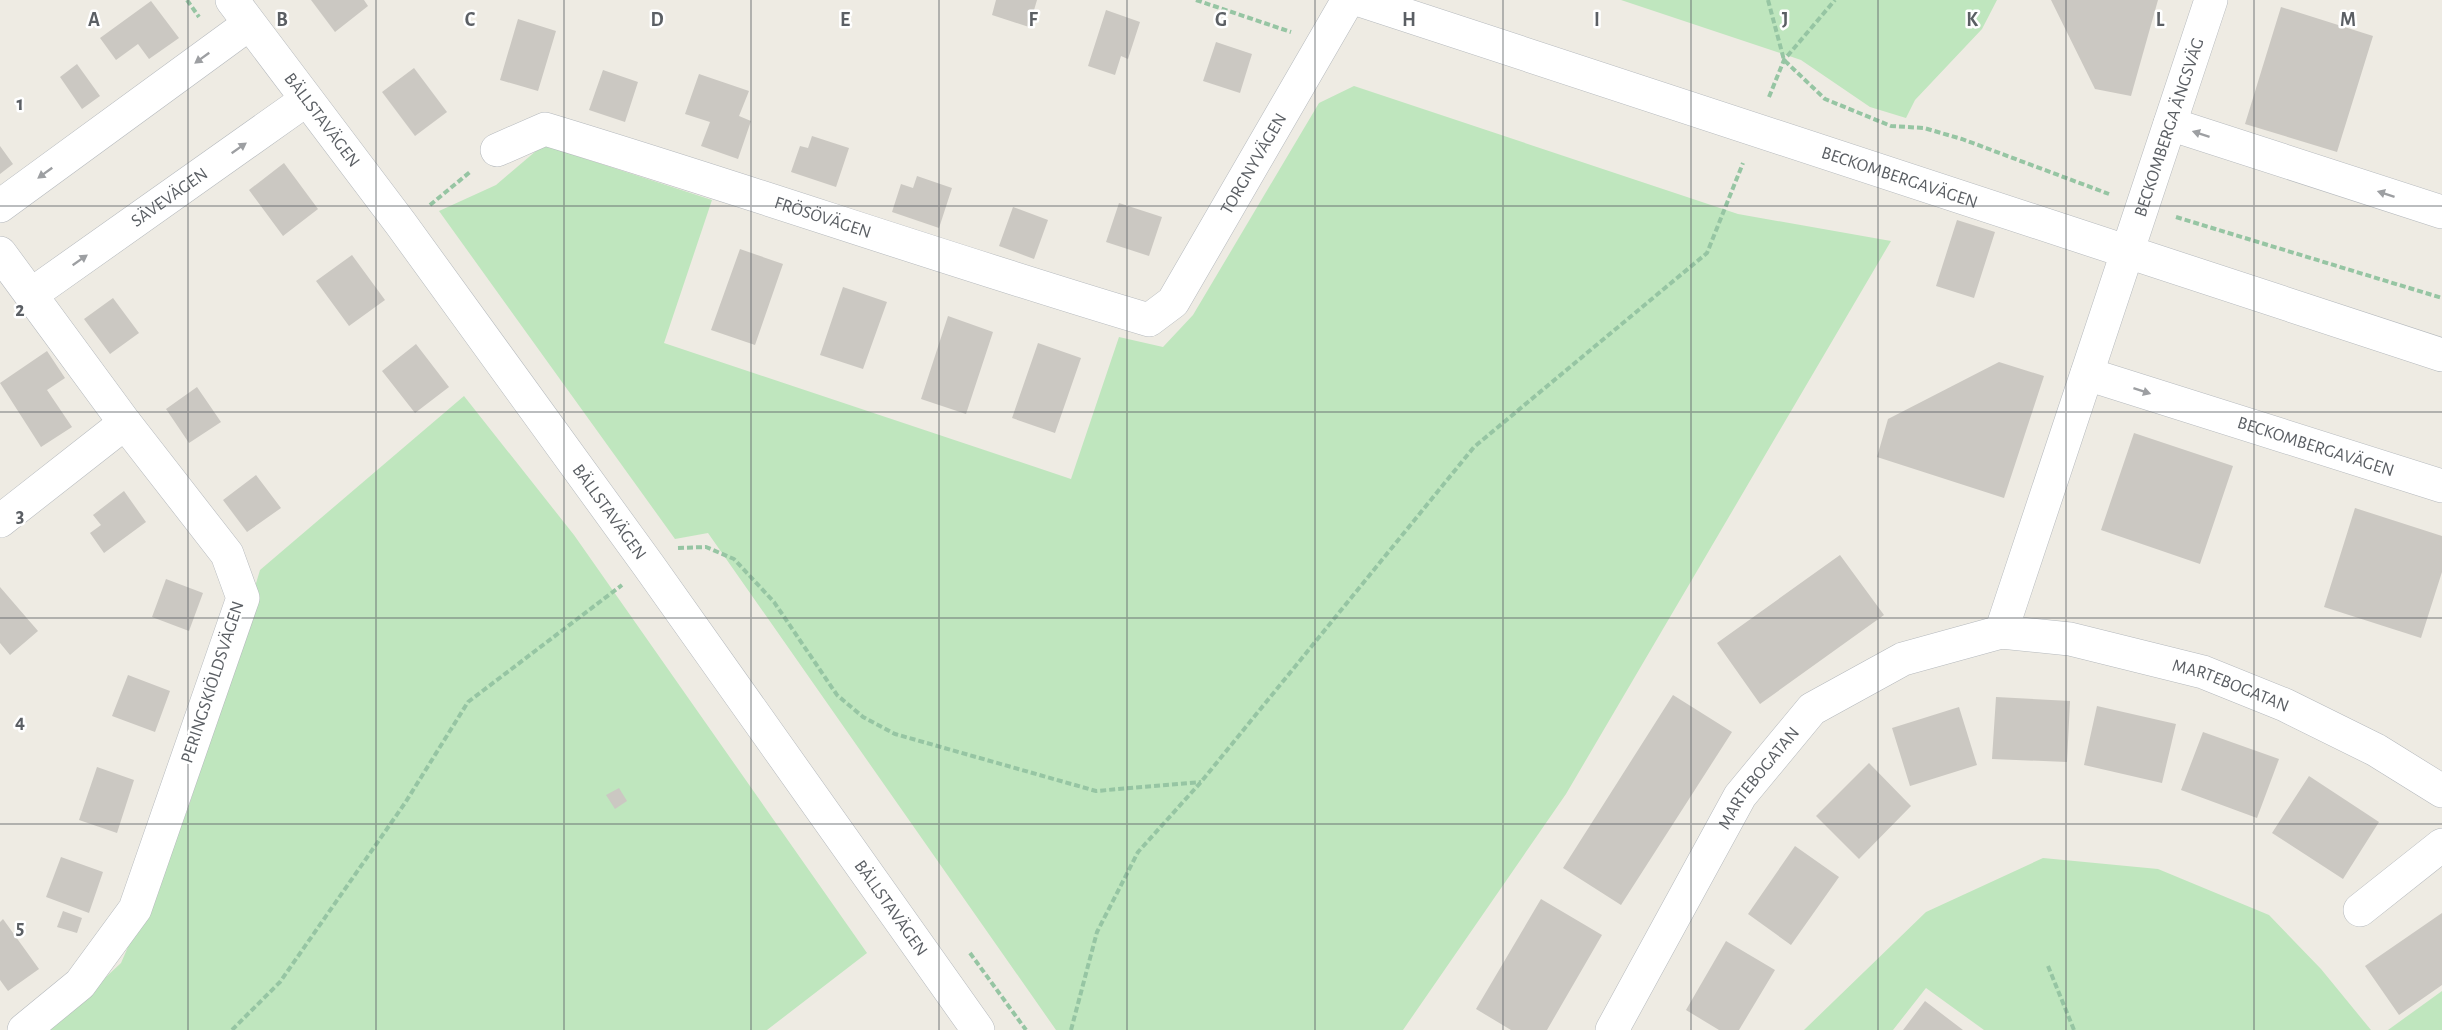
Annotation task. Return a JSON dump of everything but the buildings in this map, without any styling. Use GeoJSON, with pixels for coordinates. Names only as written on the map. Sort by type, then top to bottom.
{"type":"FeatureCollection","features":[{"type":"Feature","properties":{"kind":"street","name":"TORGNYVÄGEN"},"geometry":{"type":"LineString","coordinates":[[1149,320],[1173,302],[1348,0]]}},
{"type":"Feature","properties":{"kind":"street","name":"BECKOMBERGAVÄGEN"},"geometry":{"type":"LineString","coordinates":[[1360,0],[2442,355]]}},
{"type":"Feature","properties":{"kind":"street","name":"BECKOMBERGA ÄNGSVÄG"},"geometry":{"type":"LineString","coordinates":[[2128,253],[2211,0]]}},
{"type":"Feature","properties":{"kind":"street"},"geometry":{"type":"LineString","coordinates":[[0,206],[240,12]]}},
{"type":"Feature","properties":{"kind":"street","name":"BÄLLSTAVÄGEN"},"geometry":{"type":"LineString","coordinates":[[240,12],[401,224],[649,566],[978,1030]]}},
{"type":"Feature","properties":{"kind":"street","name":"SÄVEVÄGEN"},"geometry":{"type":"LineString","coordinates":[[32,294],[306,100]]}},
{"type":"Feature","properties":{"kind":"street"},"geometry":{"type":"LineString","coordinates":[[2170,124],[2442,213]]}},
{"type":"Feature","properties":{"kind":"street","name":"FRÖSÖVÄGEN"},"geometry":{"type":"LineString","coordinates":[[496,150],[545,129],[694,174],[1071,297],[1149,320]]}},
{"type":"Feature","properties":{"kind":"street","name":"PERINGSKIÖLDSVÄGEN"},"geometry":{"type":"LineString","coordinates":[[0,253],[125,423],[226,554],[243,598],[135,909],[80,984],[24,1030]]}},
{"type":"Feature","properties":{"kind":"street"},"geometry":{"type":"LineString","coordinates":[[2001,632],[2128,253]]}},
{"type":"Feature","properties":{"kind":"street","name":"BECKOMBERGAVÄGEN"},"geometry":{"type":"LineString","coordinates":[[2086,374],[2442,486]]}},
{"type":"Feature","properties":{"kind":"street"},"geometry":{"type":"LineString","coordinates":[[0,522],[125,423]]}},
{"type":"Feature","properties":{"kind":"street","name":"MARTEBOGATAN"},"geometry":{"type":"LineString","coordinates":[[1612,1030],[1740,796],[1812,709],[1904,659],[2001,632],[2070,639],[2203,672],[2305,715],[2376,750],[2442,791]]}},
{"type":"Feature","properties":{"kind":"street"},"geometry":{"type":"LineString","coordinates":[[2360,910],[2442,844]]}},
{"type":"Feature","properties":{"kind":"path"},"geometry":{"type":"LineString","coordinates":[[1196,0],[1323,43]]}},
{"type":"Feature","properties":{"kind":"path"},"geometry":{"type":"LineString","coordinates":[[1768,0],[1784,60],[1825,99],[1836,104],[1891,126],[1924,128],[1962,139],[2144,207],[2442,298]]}},
{"type":"Feature","properties":{"kind":"path"},"geometry":{"type":"LineString","coordinates":[[1071,1030],[1096,933],[1138,852],[1201,782],[1474,447],[1707,253],[1784,60],[1835,0]]}},
{"type":"Feature","properties":{"kind":"path"},"geometry":{"type":"LineString","coordinates":[[401,224],[429,205],[496,150]]}},
{"type":"Feature","properties":{"kind":"path"},"geometry":{"type":"LineString","coordinates":[[232,1030],[280,982],[405,803],[468,702],[649,566],[677,548],[706,547],[734,559],[774,602],[837,695],[863,717],[895,734],[1096,791],[1201,782]]}},
{"type":"Feature","properties":{"kind":"path"},"geometry":{"type":"LineString","coordinates":[[2048,966],[2073,1030]]}},
{"type":"Feature","properties":{"kind":"green space"},"geometry":{"type":"Polygon","coordinates":[[[1621,0],[1997,0],[1982,29],[1915,100],[1906,118],[1870,107],[1801,60],[1621,0]]]}},
{"type":"Feature","properties":{"kind":"green space"},"geometry":{"type":"Polygon","coordinates":[[[1354,86],[1738,214],[1891,241],[1566,794],[1403,1030],[1056,1030],[708,533],[675,539],[439,211],[496,185],[543,145],[712,200],[664,343],[1071,479],[1119,337],[1163,347],[1193,315],[1319,103],[1354,86]]]}},
{"type":"Feature","properties":{"kind":"green space"},"geometry":{"type":"Polygon","coordinates":[[[464,396],[574,535],[867,953],[767,1030],[49,1030],[121,963],[188,809],[260,570],[464,396]]]}},
{"type":"Feature","properties":{"kind":"green space"},"geometry":{"type":"Polygon","coordinates":[[[2043,858],[2158,869],[2269,915],[2321,969],[2371,1030],[1984,1030],[1926,988],[1893,1030],[1804,1030],[1926,912],[2043,858]]]}},
{"type":"Feature","properties":{"kind":"green space"},"geometry":{"type":"Polygon","coordinates":[[[2442,991],[2442,1030],[2388,1030],[2442,991]]]}}]}
